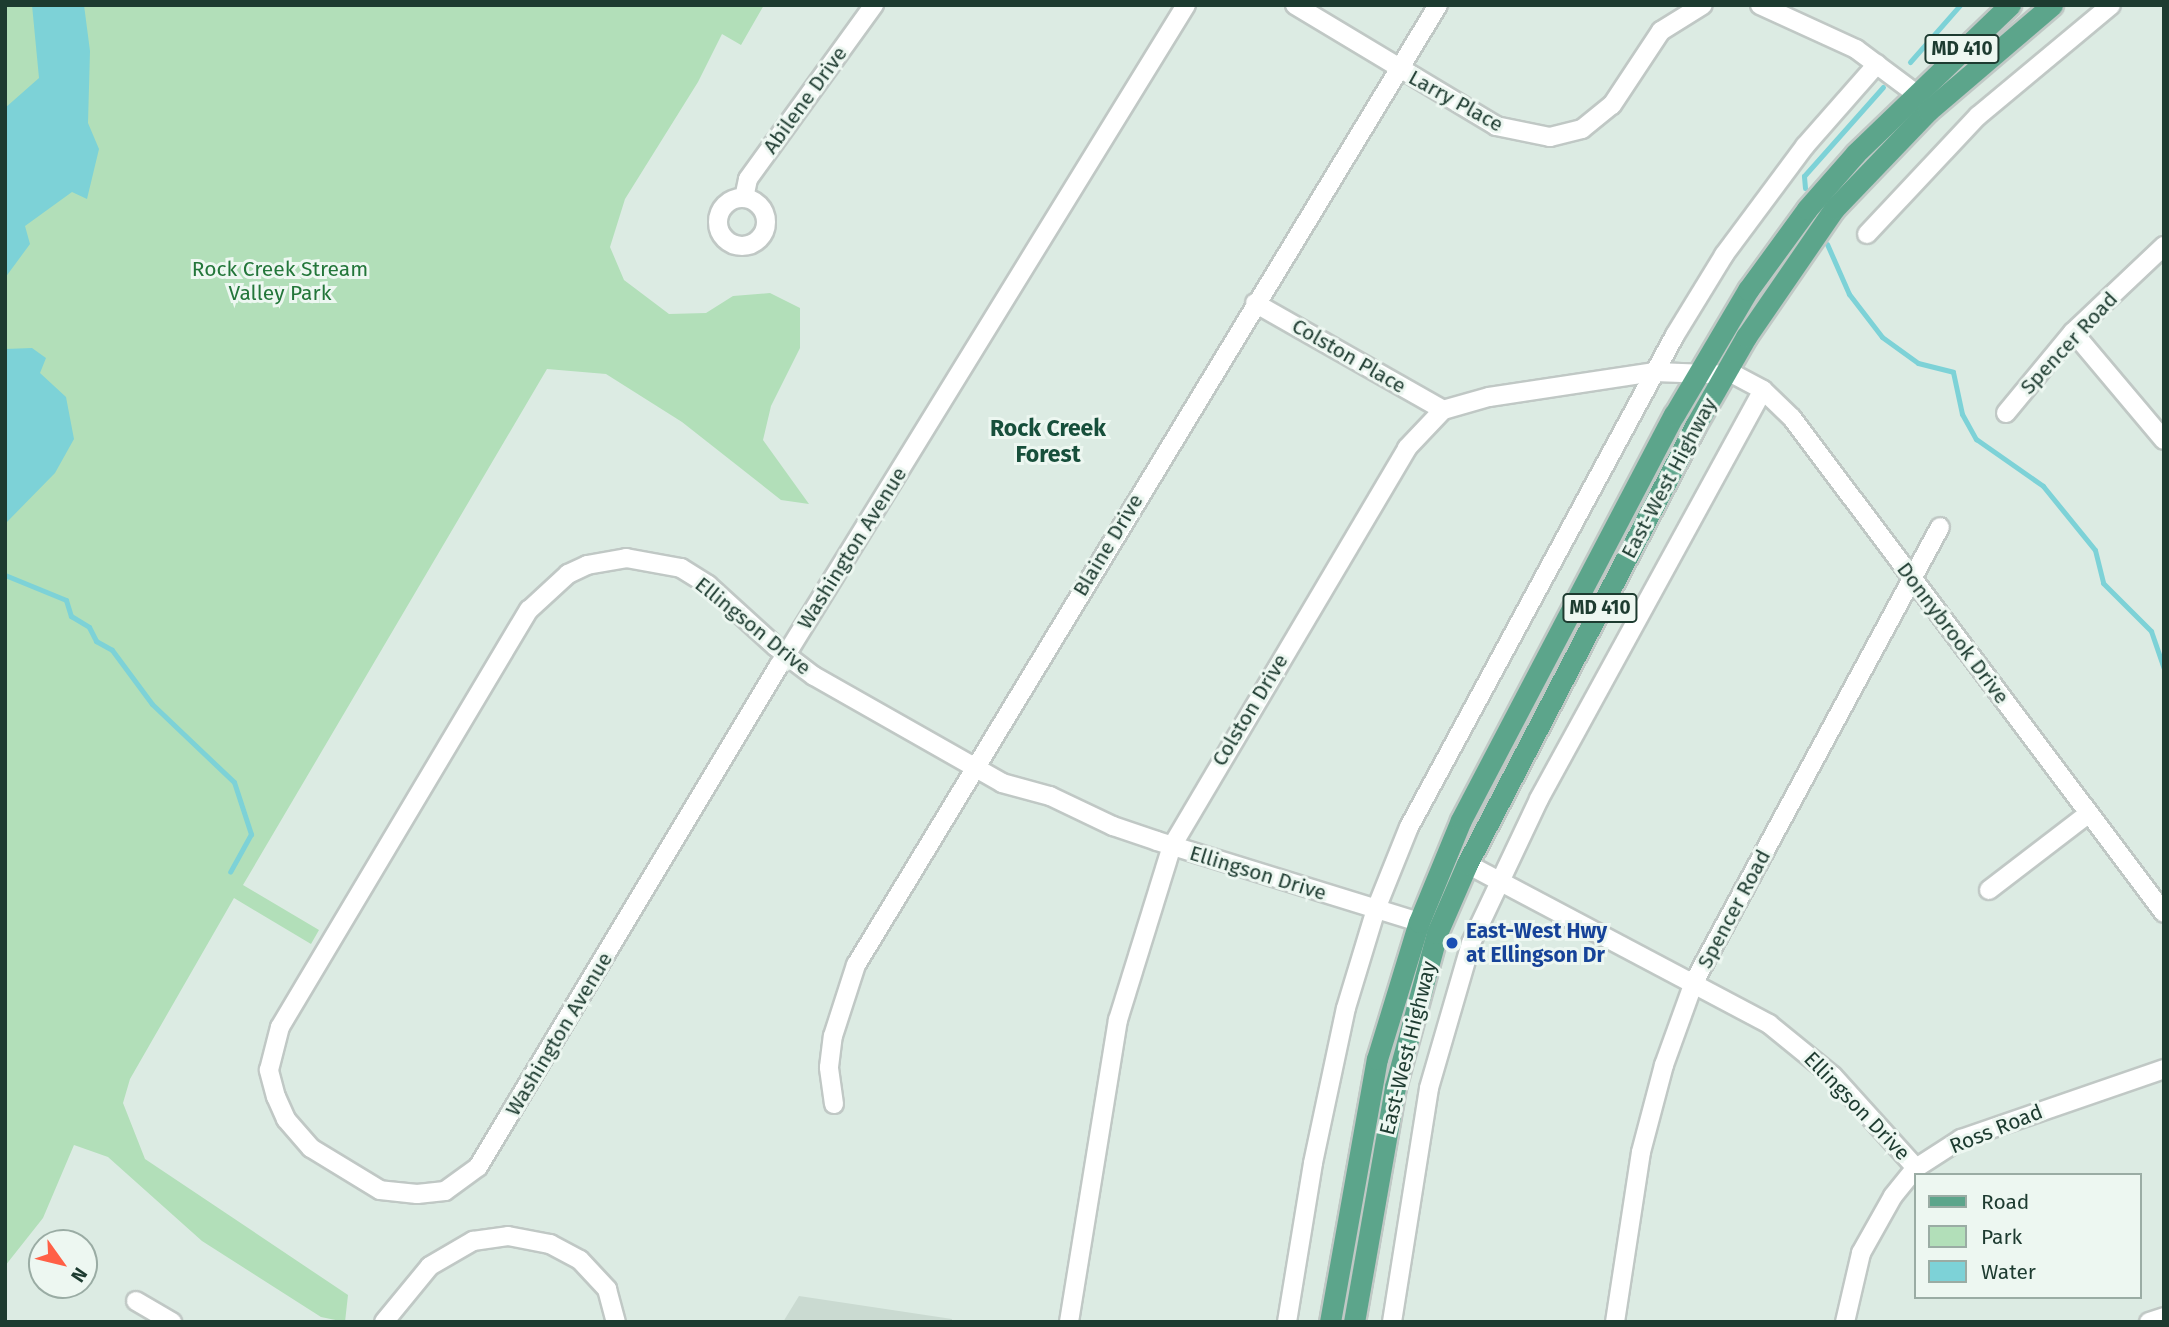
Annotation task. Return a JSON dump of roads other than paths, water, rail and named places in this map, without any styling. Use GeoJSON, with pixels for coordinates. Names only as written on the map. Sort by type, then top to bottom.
{"type":"FeatureCollection","features":[{"type":"Feature","properties":{"kind":"main road","name":"East-West Highway"},"geometry":{"type":"LineString","coordinates":[[1330,1322],[1377,1059],[1419,922],[1461,820],[1699,370],[1748,290],[1807,209],[1915,93],[2010,5]]}},
{"type":"Feature","properties":{"kind":"main road","name":"East-West Highway"},"geometry":{"type":"LineString","coordinates":[[1354,1322],[1395,1087],[1414,1006],[1466,864],[1725,373],[1801,252],[1874,163],[2052,5]]}},
{"type":"Feature","properties":{"kind":"street","name":"Abilene Drive"},"geometry":{"type":"LineString","coordinates":[[744,198],[748,180],[874,5]]}},
{"type":"Feature","properties":{"kind":"street","name":"Washington Avenue"},"geometry":{"type":"LineString","coordinates":[[445,1191],[464,1180],[488,1153],[786,655],[1186,5]]}},
{"type":"Feature","properties":{"kind":"street","name":"Larry Place"},"geometry":{"type":"LineString","coordinates":[[1295,5],[1496,126],[1550,137],[1582,129],[1612,105],[1661,31],[1703,5]]}},
{"type":"Feature","properties":{"kind":"street","name":"Blaine Drive"},"geometry":{"type":"LineString","coordinates":[[834,1104],[829,1067],[833,1036],[856,965],[972,769],[1438,5]]}},
{"type":"Feature","properties":{"kind":"street"},"geometry":{"type":"LineString","coordinates":[[1760,5],[1839,40],[1915,93]]}},
{"type":"Feature","properties":{"kind":"street"},"geometry":{"type":"LineString","coordinates":[[1867,234],[1978,116],[2111,5]]}},
{"type":"Feature","properties":{"kind":"street"},"geometry":{"type":"LineString","coordinates":[[1287,1322],[1318,1137],[1346,1008],[1376,909],[1409,827],[1655,372],[1757,208],[1877,64]]}},
{"type":"Feature","properties":{"kind":"street","name":"Spencer Road"},"geometry":{"type":"LineString","coordinates":[[2006,413],[2073,332],[2164,246]]}},
{"type":"Feature","properties":{"kind":"street","name":"Colston Place"},"geometry":{"type":"LineString","coordinates":[[1255,303],[1443,410]]}},
{"type":"Feature","properties":{"kind":"street"},"geometry":{"type":"LineString","coordinates":[[2073,332],[2164,440]]}},
{"type":"Feature","properties":{"kind":"street"},"geometry":{"type":"LineString","coordinates":[[1443,410],[1489,397],[1655,372],[1699,370],[1725,373]]}},
{"type":"Feature","properties":{"kind":"street","name":"Donnybrook Drive"},"geometry":{"type":"LineString","coordinates":[[1725,373],[1763,390],[1792,418],[2164,913]]}},
{"type":"Feature","properties":{"kind":"street","name":"East-West Highway"},"geometry":{"type":"LineString","coordinates":[[1392,1322],[1429,1088],[1471,943],[1499,880],[1763,390]]}},
{"type":"Feature","properties":{"kind":"street","name":"Colston Drive"},"geometry":{"type":"LineString","coordinates":[[1069,1322],[1118,1020],[1172,846],[1407,448],[1443,410]]}},
{"type":"Feature","properties":{"kind":"street","name":"Spencer Road"},"geometry":{"type":"LineString","coordinates":[[1615,1322],[1641,1152],[1664,1065],[1694,982],[1911,576],[1940,527]]}},
{"type":"Feature","properties":{"kind":"street","name":"Ellingson Drive"},"geometry":{"type":"LineString","coordinates":[[445,1191],[417,1194],[380,1190],[311,1148],[286,1119],[269,1070],[280,1027],[529,610],[550,587],[587,565],[626,558],[660,561],[708,585],[786,655],[972,769],[1172,846],[1419,922]]}},
{"type":"Feature","properties":{"kind":"street"},"geometry":{"type":"LineString","coordinates":[[1989,890],[2088,814]]}},
{"type":"Feature","properties":{"kind":"street","name":"Ellingson Drive"},"geometry":{"type":"LineString","coordinates":[[1466,864],[1694,982],[1769,1024],[1803,1049],[1865,1108],[1916,1168]]}},
{"type":"Feature","properties":{"kind":"street","name":"Ross Road"},"geometry":{"type":"LineString","coordinates":[[1844,1322],[1861,1253],[1881,1214],[1916,1168],[1961,1139],[2164,1069]]}},
{"type":"Feature","properties":{"kind":"street"},"geometry":{"type":"LineString","coordinates":[[384,1322],[429,1265],[473,1241],[508,1236],[550,1244],[580,1260],[607,1289],[617,1322]]}},
{"type":"Feature","properties":{"kind":"street"},"geometry":{"type":"LineString","coordinates":[[136,1301],[172,1322]]}},
{"type":"Feature","properties":{"kind":"street"},"geometry":{"type":"LineString","coordinates":[[2149,1322],[2164,1317]]}},
{"type":"Feature","properties":{"kind":"water"},"geometry":{"type":"Polygon","coordinates":[[[32,5],[84,5],[90,51],[88,123],[99,149],[87,199],[72,192],[25,226],[30,244],[5,278],[5,108],[39,78],[32,5]]]}},
{"type":"Feature","properties":{"kind":"water"},"geometry":{"type":"Polygon","coordinates":[[[32,348],[46,358],[40,373],[66,397],[74,439],[55,473],[5,524],[5,349],[32,348]]]}},
{"type":"Feature","properties":{"kind":"waterway"},"geometry":{"type":"LineString","coordinates":[[1910,62],[1960,5]]}},
{"type":"Feature","properties":{"kind":"waterway"},"geometry":{"type":"LineString","coordinates":[[1805,188],[1804,176],[1883,87]]}},
{"type":"Feature","properties":{"kind":"waterway"},"geometry":{"type":"LineString","coordinates":[[1827,244],[1849,294],[1882,337],[1918,363],[1953,372],[1962,414],[1976,439],[2043,486],[2095,550],[2103,583],[2151,631],[2164,668]]}},
{"type":"Feature","properties":{"kind":"waterway"},"geometry":{"type":"LineString","coordinates":[[5,575],[66,600],[71,616],[89,627],[96,641],[112,650],[152,704],[234,782],[251,834],[230,872]]}},
{"type":"Feature","properties":{"kind":"place","name":"East-West Hwy at Ellingson Dr"},"geometry":{"type":"Point","coordinates":[1452,943]}},
{"type":"Feature","properties":{"kind":"district","name":"Rock Creek Forest"},"geometry":{"type":"Point","coordinates":[1048,441]}},
{"type":"Feature","properties":{"kind":"park label","name":"Rock Creek Stream Valley Park"},"geometry":{"type":"Point","coordinates":[280,281]}}]}
